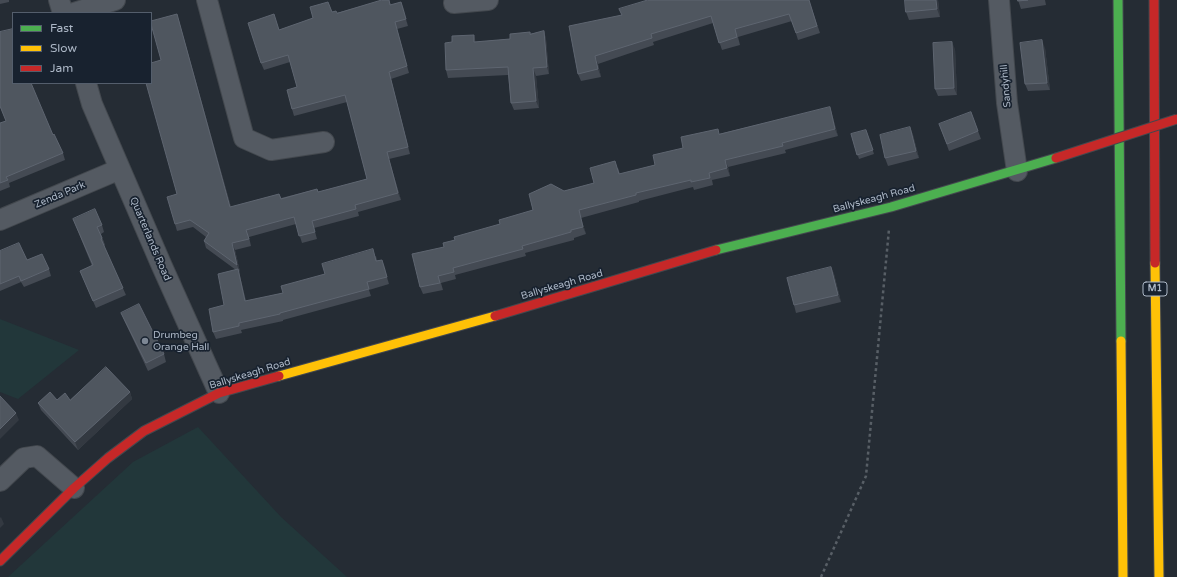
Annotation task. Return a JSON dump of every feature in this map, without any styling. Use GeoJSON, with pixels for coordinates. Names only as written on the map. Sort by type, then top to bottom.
{"type":"FeatureCollection","features":[{"type":"Feature","properties":{"kind":"main road"},"geometry":{"type":"LineString","coordinates":[[1118,0],[1123,577]]}},
{"type":"Feature","properties":{"kind":"main road","name":"M1"},"geometry":{"type":"LineString","coordinates":[[1154,0],[1154,198],[1159,577]]}},
{"type":"Feature","properties":{"kind":"main road","name":"Ballyskeagh Road"},"geometry":{"type":"LineString","coordinates":[[0,561],[74,488],[108,458],[144,431],[219,393],[530,306],[728,247],[891,207],[1017,171],[1177,119]]}},
{"type":"Feature","properties":{"kind":"street"},"geometry":{"type":"LineString","coordinates":[[59,0],[63,12]]}},
{"type":"Feature","properties":{"kind":"street"},"geometry":{"type":"LineString","coordinates":[[77,12],[115,0]]}},
{"type":"Feature","properties":{"kind":"street"},"geometry":{"type":"LineString","coordinates":[[207,0],[244,138],[271,150],[324,142]]}},
{"type":"Feature","properties":{"kind":"street"},"geometry":{"type":"LineString","coordinates":[[454,3],[488,0]]}},
{"type":"Feature","properties":{"kind":"street","name":"Sandyhill"},"geometry":{"type":"LineString","coordinates":[[1000,0],[1007,103],[1017,171]]}},
{"type":"Feature","properties":{"kind":"street","name":"Quarterlands Road"},"geometry":{"type":"LineString","coordinates":[[86,84],[92,104],[161,264],[219,393]]}},
{"type":"Feature","properties":{"kind":"street","name":"Zenda Park"},"geometry":{"type":"LineString","coordinates":[[0,220],[120,169]]}},
{"type":"Feature","properties":{"kind":"street"},"geometry":{"type":"LineString","coordinates":[[0,481],[24,458],[37,456],[74,488]]}},
{"type":"Feature","properties":{"kind":"path"},"geometry":{"type":"LineString","coordinates":[[822,577],[866,476],[891,207]]}},
{"type":"Feature","properties":{"kind":"green space"},"geometry":{"type":"Polygon","coordinates":[[[0,319],[79,350],[18,399],[0,392],[0,319]]]}},
{"type":"Feature","properties":{"kind":"green space"},"geometry":{"type":"Polygon","coordinates":[[[198,427],[281,517],[347,577],[8,577],[133,462],[198,427]]]}},
{"type":"Feature","properties":{"kind":"building"},"geometry":{"type":"Polygon","coordinates":[[[382,0],[389,0],[390,5],[401,2],[406,19],[395,22],[407,66],[389,72],[408,147],[387,152],[398,193],[355,205],[356,209],[312,221],[315,232],[299,236],[294,217],[246,230],[249,239],[232,243],[237,265],[204,241],[209,233],[190,220],[175,224],[167,197],[177,194],[146,84],[152,84],[152,63],[161,60],[152,28],[152,21],[177,14],[230,207],[279,194],[281,199],[317,189],[318,192],[367,179],[345,95],[292,109],[287,90],[297,87],[288,55],[261,63],[248,23],[274,14],[279,30],[313,18],[310,7],[328,2],[332,12],[336,11],[337,13],[382,0]]]}},
{"type":"Feature","properties":{"kind":"building"},"geometry":{"type":"Polygon","coordinates":[[[648,0],[809,0],[817,26],[796,33],[789,14],[735,29],[737,37],[719,43],[711,16],[651,34],[652,38],[595,56],[598,69],[578,74],[569,26],[622,15],[619,9],[648,0]]]}},
{"type":"Feature","properties":{"kind":"building"},"geometry":{"type":"Polygon","coordinates":[[[905,0],[936,0],[937,9],[906,12],[905,0]]]}},
{"type":"Feature","properties":{"kind":"building"},"geometry":{"type":"Polygon","coordinates":[[[12,29],[12,84],[31,84],[53,135],[54,134],[63,153],[6,177],[8,180],[0,183],[0,123],[6,121],[0,106],[0,32],[12,29]]]}},
{"type":"Feature","properties":{"kind":"building"},"geometry":{"type":"Polygon","coordinates":[[[544,31],[547,67],[533,68],[536,101],[511,103],[508,67],[446,70],[445,43],[452,42],[452,36],[474,35],[474,42],[510,39],[510,34],[530,32],[530,34],[544,31]]]}},
{"type":"Feature","properties":{"kind":"building"},"geometry":{"type":"Polygon","coordinates":[[[1042,40],[1047,83],[1025,84],[1020,43],[1042,40]]]}},
{"type":"Feature","properties":{"kind":"building"},"geometry":{"type":"Polygon","coordinates":[[[952,42],[954,88],[935,89],[933,43],[952,42]]]}},
{"type":"Feature","properties":{"kind":"building"},"geometry":{"type":"Polygon","coordinates":[[[830,107],[835,129],[782,143],[783,146],[725,160],[727,168],[709,173],[710,178],[691,182],[691,180],[636,193],[636,195],[579,210],[583,227],[571,230],[571,232],[522,246],[523,249],[453,268],[454,272],[438,276],[440,283],[420,287],[412,254],[444,247],[443,243],[455,240],[454,237],[500,224],[499,220],[533,210],[529,194],[551,184],[564,191],[594,183],[590,168],[615,161],[619,174],[655,165],[653,155],[683,148],[681,137],[718,129],[719,134],[830,107]]]}},
{"type":"Feature","properties":{"kind":"building"},"geometry":{"type":"Polygon","coordinates":[[[971,112],[978,131],[947,144],[939,124],[971,112]]]}},
{"type":"Feature","properties":{"kind":"building"},"geometry":{"type":"Polygon","coordinates":[[[910,127],[916,151],[885,158],[880,135],[910,127]]]}},
{"type":"Feature","properties":{"kind":"building"},"geometry":{"type":"Polygon","coordinates":[[[866,130],[873,150],[857,155],[851,134],[866,130]]]}},
{"type":"Feature","properties":{"kind":"building"},"geometry":{"type":"Polygon","coordinates":[[[95,209],[102,225],[97,227],[102,238],[101,239],[123,288],[93,301],[80,271],[93,265],[73,219],[95,209]]]}},
{"type":"Feature","properties":{"kind":"building"},"geometry":{"type":"Polygon","coordinates":[[[19,243],[27,260],[42,254],[49,269],[21,281],[19,276],[0,284],[0,251],[19,243]]]}},
{"type":"Feature","properties":{"kind":"building"},"geometry":{"type":"Polygon","coordinates":[[[373,249],[376,261],[382,260],[387,277],[367,282],[369,289],[280,314],[239,323],[239,326],[213,332],[209,309],[224,305],[218,274],[238,269],[245,301],[283,293],[281,286],[325,274],[322,264],[373,249]]]}},
{"type":"Feature","properties":{"kind":"building"},"geometry":{"type":"Polygon","coordinates":[[[831,267],[838,295],[794,305],[787,278],[831,267]]]}},
{"type":"Feature","properties":{"kind":"building","name":"Drumbeg Orange Hall"},"geometry":{"type":"Polygon","coordinates":[[[139,304],[164,354],[146,363],[121,313],[139,304]]]}},
{"type":"Feature","properties":{"kind":"building"},"geometry":{"type":"Polygon","coordinates":[[[106,367],[130,392],[75,442],[38,403],[50,392],[57,400],[65,393],[70,400],[106,367]]]}},
{"type":"Feature","properties":{"kind":"building"},"geometry":{"type":"Polygon","coordinates":[[[0,396],[16,413],[0,429],[0,396]]]}},
{"type":"Feature","properties":{"kind":"traffic: fast"},"geometry":{"type":"LineString","coordinates":[[1118,0],[1121,341]]}},
{"type":"Feature","properties":{"kind":"traffic: fast"},"geometry":{"type":"LineString","coordinates":[[716,250],[891,207],[1056,158]]}},
{"type":"Feature","properties":{"kind":"traffic: slow"},"geometry":{"type":"LineString","coordinates":[[1155,263],[1159,577]]}},
{"type":"Feature","properties":{"kind":"traffic: slow"},"geometry":{"type":"LineString","coordinates":[[279,376],[495,316]]}},
{"type":"Feature","properties":{"kind":"traffic: slow"},"geometry":{"type":"LineString","coordinates":[[1121,341],[1123,577]]}},
{"type":"Feature","properties":{"kind":"traffic: jam"},"geometry":{"type":"LineString","coordinates":[[1154,0],[1155,263]]}},
{"type":"Feature","properties":{"kind":"traffic: jam"},"geometry":{"type":"LineString","coordinates":[[1056,158],[1177,119]]}},
{"type":"Feature","properties":{"kind":"traffic: jam"},"geometry":{"type":"LineString","coordinates":[[495,316],[716,250]]}},
{"type":"Feature","properties":{"kind":"traffic: jam"},"geometry":{"type":"LineString","coordinates":[[0,561],[74,488],[108,458],[144,431],[219,393],[279,376]]}},
{"type":"Feature","properties":{"kind":"place","name":"Drumbeg Orange Hall"},"geometry":{"type":"Point","coordinates":[145,341]}}]}
